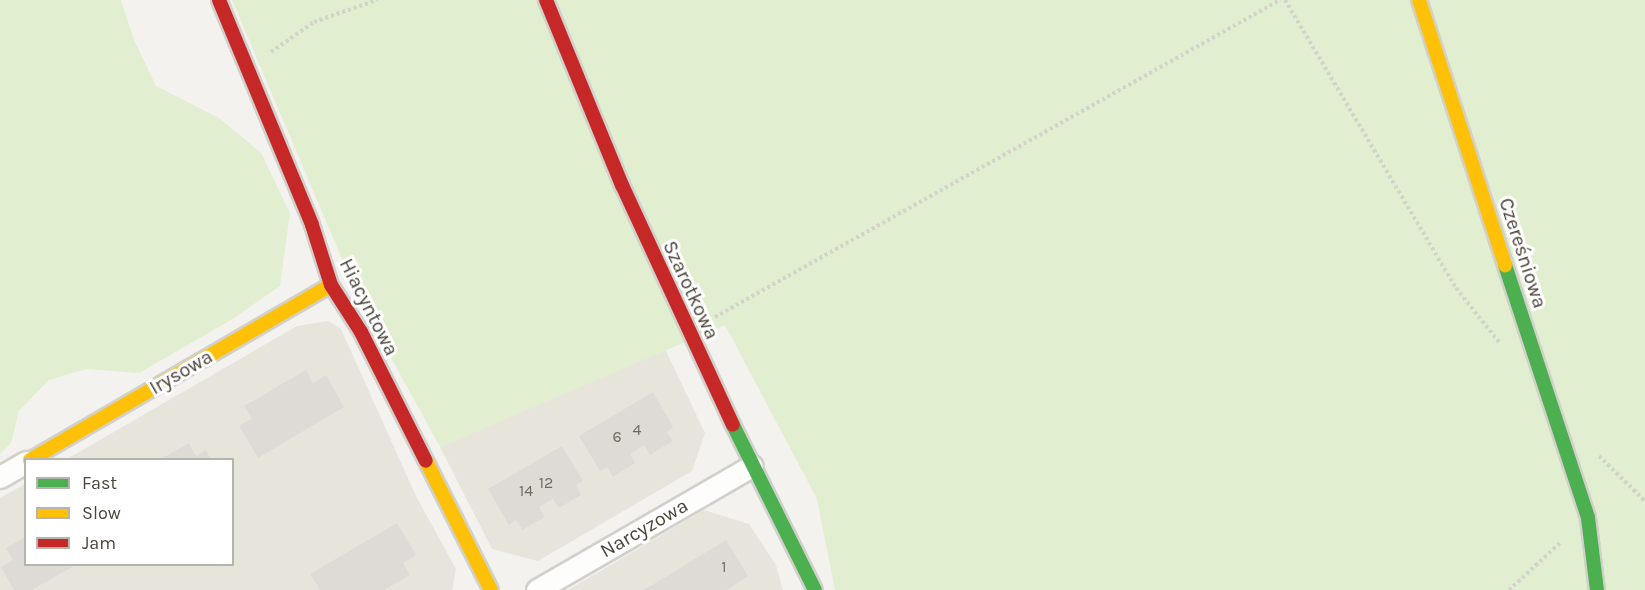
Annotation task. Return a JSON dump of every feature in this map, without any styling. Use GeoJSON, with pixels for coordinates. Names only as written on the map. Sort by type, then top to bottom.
{"type":"FeatureCollection","features":[{"type":"Feature","properties":{"kind":"street","name":"Hiacyntowa"},"geometry":{"type":"LineString","coordinates":[[219,0],[312,225],[331,285],[361,332],[491,590]]}},
{"type":"Feature","properties":{"kind":"street","name":"Szarotkowa"},"geometry":{"type":"LineString","coordinates":[[546,0],[622,185],[689,332],[752,466],[815,590]]}},
{"type":"Feature","properties":{"kind":"street","name":"Czereśniowa"},"geometry":{"type":"LineString","coordinates":[[1419,0],[1588,518],[1597,590]]}},
{"type":"Feature","properties":{"kind":"street","name":"Irysowa"},"geometry":{"type":"LineString","coordinates":[[32,458],[331,285]]}},
{"type":"Feature","properties":{"kind":"street"},"geometry":{"type":"LineString","coordinates":[[0,477],[24,463]]}},
{"type":"Feature","properties":{"kind":"street","name":"Narcyzowa"},"geometry":{"type":"LineString","coordinates":[[537,590],[752,466]]}},
{"type":"Feature","properties":{"kind":"path"},"geometry":{"type":"LineString","coordinates":[[248,69],[314,22],[377,0]]}},
{"type":"Feature","properties":{"kind":"path"},"geometry":{"type":"LineString","coordinates":[[689,332],[1280,0]]}},
{"type":"Feature","properties":{"kind":"path"},"geometry":{"type":"LineString","coordinates":[[1285,0],[1456,288],[1506,350]]}},
{"type":"Feature","properties":{"kind":"path"},"geometry":{"type":"LineString","coordinates":[[1509,590],[1588,518]]}},
{"type":"Feature","properties":{"kind":"shaded area"},"geometry":{"type":"Polygon","coordinates":[[[328,321],[341,329],[416,496],[456,569],[452,590],[0,590],[0,498],[24,485],[24,566],[234,566],[234,458],[69,458],[297,326],[328,321]]]}},
{"type":"Feature","properties":{"kind":"shaded area"},"geometry":{"type":"Polygon","coordinates":[[[665,349],[705,433],[692,471],[538,561],[492,549],[440,447],[665,349]]]}},
{"type":"Feature","properties":{"kind":"shaded area"},"geometry":{"type":"Polygon","coordinates":[[[704,510],[749,524],[776,565],[783,590],[568,590],[704,510]]]}},
{"type":"Feature","properties":{"kind":"green space"},"geometry":{"type":"Polygon","coordinates":[[[0,0],[121,0],[134,40],[156,86],[219,118],[261,153],[290,213],[280,286],[231,320],[139,373],[86,369],[49,380],[19,411],[11,443],[0,454],[0,0]]]}},
{"type":"Feature","properties":{"kind":"green space"},"geometry":{"type":"Polygon","coordinates":[[[232,0],[1645,0],[1645,590],[835,590],[817,499],[725,325],[440,447],[360,301],[232,0]]]}},
{"type":"Feature","properties":{"kind":"building"},"geometry":{"type":"Polygon","coordinates":[[[306,370],[313,383],[326,375],[344,407],[258,458],[239,426],[252,418],[244,406],[306,370]]]}},
{"type":"Feature","properties":{"kind":"building"},"geometry":{"type":"Polygon","coordinates":[[[653,392],[673,427],[667,432],[673,441],[650,455],[644,445],[630,454],[635,463],[613,477],[607,467],[600,471],[579,436],[653,392]]]}},
{"type":"Feature","properties":{"kind":"building"},"geometry":{"type":"Polygon","coordinates":[[[189,443],[196,456],[206,450],[210,458],[163,458],[189,443]]]}},
{"type":"Feature","properties":{"kind":"building"},"geometry":{"type":"Polygon","coordinates":[[[562,446],[583,481],[576,485],[581,495],[559,508],[553,499],[539,507],[545,517],[522,530],[516,520],[509,525],[488,489],[562,446]]]}},
{"type":"Feature","properties":{"kind":"building"},"geometry":{"type":"Polygon","coordinates":[[[397,523],[416,555],[403,563],[410,575],[384,590],[320,590],[310,574],[397,523]]]}},
{"type":"Feature","properties":{"kind":"building"},"geometry":{"type":"Polygon","coordinates":[[[24,538],[24,566],[74,566],[32,590],[14,590],[1,567],[13,560],[6,548],[24,538]]]}},
{"type":"Feature","properties":{"kind":"building"},"geometry":{"type":"Polygon","coordinates":[[[726,540],[748,576],[727,590],[644,590],[726,540]]]}},
{"type":"Feature","properties":{"kind":"traffic: fast"},"geometry":{"type":"LineString","coordinates":[[1505,265],[1588,518],[1597,590]]}},
{"type":"Feature","properties":{"kind":"traffic: fast"},"geometry":{"type":"LineString","coordinates":[[733,425],[815,590]]}},
{"type":"Feature","properties":{"kind":"traffic: slow"},"geometry":{"type":"LineString","coordinates":[[1419,0],[1505,265]]}},
{"type":"Feature","properties":{"kind":"traffic: slow"},"geometry":{"type":"LineString","coordinates":[[33,458],[331,285]]}},
{"type":"Feature","properties":{"kind":"traffic: slow"},"geometry":{"type":"LineString","coordinates":[[426,461],[491,590]]}},
{"type":"Feature","properties":{"kind":"traffic: jam"},"geometry":{"type":"LineString","coordinates":[[219,0],[312,225],[331,285],[361,332],[426,461]]}},
{"type":"Feature","properties":{"kind":"traffic: jam"},"geometry":{"type":"LineString","coordinates":[[546,0],[622,185],[733,425]]}}]}
